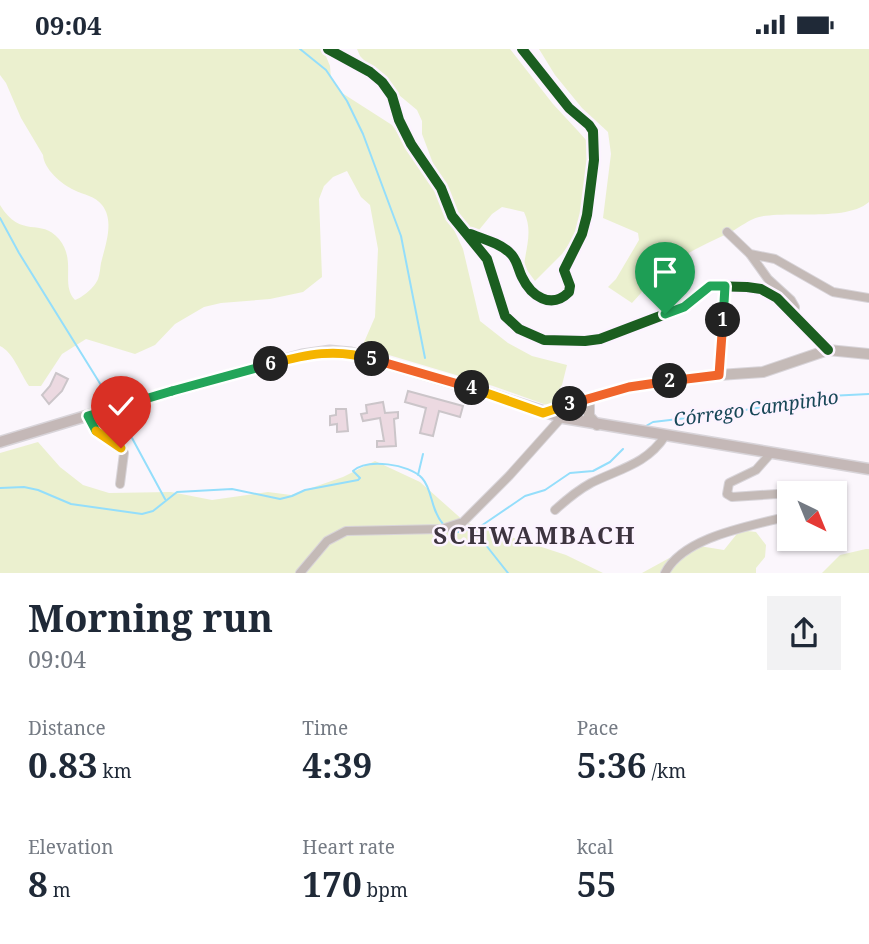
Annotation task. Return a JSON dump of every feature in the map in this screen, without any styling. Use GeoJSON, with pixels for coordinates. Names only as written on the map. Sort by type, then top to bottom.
{"type":"FeatureCollection","features":[{"type":"Feature","properties":{"kind":"main road"},"geometry":{"type":"LineString","coordinates":[[0,442],[303,355],[330,351],[365,357],[561,418],[869,469]]}},
{"type":"Feature","properties":{"kind":"street"},"geometry":{"type":"LineString","coordinates":[[328,49],[370,72],[392,96],[399,120],[411,144],[441,188],[452,216],[487,259],[500,307],[519,329],[544,340],[600,339],[684,307],[710,286],[725,286],[761,289],[777,297],[828,350]]}},
{"type":"Feature","properties":{"kind":"street"},"geometry":{"type":"LineString","coordinates":[[467,233],[502,247],[513,255],[522,277],[538,298],[557,300],[569,292],[570,286],[564,270],[582,234],[587,215],[594,160],[593,131],[569,108],[522,49]]}},
{"type":"Feature","properties":{"kind":"street"},"geometry":{"type":"LineString","coordinates":[[727,232],[750,254],[768,279],[791,300],[794,314]]}},
{"type":"Feature","properties":{"kind":"street"},"geometry":{"type":"LineString","coordinates":[[750,254],[775,259],[833,292],[869,298]]}},
{"type":"Feature","properties":{"kind":"street"},"geometry":{"type":"LineString","coordinates":[[543,413],[629,387],[763,372],[828,350],[869,354]]}},
{"type":"Feature","properties":{"kind":"street"},"geometry":{"type":"LineString","coordinates":[[589,398],[589,416],[597,425]]}},
{"type":"Feature","properties":{"kind":"street"},"geometry":{"type":"LineString","coordinates":[[88,416],[95,430],[118,444],[124,453],[120,484]]}},
{"type":"Feature","properties":{"kind":"street"},"geometry":{"type":"LineString","coordinates":[[300,573],[327,541],[346,531],[442,529],[463,521],[509,476],[561,418]]}},
{"type":"Feature","properties":{"kind":"street"},"geometry":{"type":"LineString","coordinates":[[555,510],[592,483],[643,460],[653,453],[665,436]]}},
{"type":"Feature","properties":{"kind":"street"},"geometry":{"type":"LineString","coordinates":[[771,453],[757,470],[729,483],[727,493],[732,497],[777,494]]}},
{"type":"Feature","properties":{"kind":"street"},"geometry":{"type":"LineString","coordinates":[[665,573],[676,557],[718,534],[777,519]]}},
{"type":"Feature","properties":{"kind":"lane"},"geometry":{"type":"LineString","coordinates":[[719,375],[725,286]]}},
{"type":"Feature","properties":{"kind":"green space"},"geometry":{"type":"Polygon","coordinates":[[[0,49],[323,49],[330,66],[331,78],[342,93],[392,125],[428,174],[463,249],[480,321],[508,343],[532,356],[567,365],[562,385],[553,397],[552,407],[493,386],[362,347],[375,317],[378,249],[370,205],[361,197],[347,171],[333,177],[324,186],[319,199],[322,277],[303,292],[204,307],[175,324],[155,345],[135,354],[86,339],[62,354],[41,386],[29,386],[13,358],[0,346],[0,205],[16,222],[45,229],[59,239],[67,256],[69,287],[75,300],[88,292],[98,279],[108,234],[108,218],[99,202],[64,184],[46,166],[43,155],[0,75],[0,49]]]}},
{"type":"Feature","properties":{"kind":"green space"},"geometry":{"type":"Polygon","coordinates":[[[357,49],[510,49],[553,104],[586,140],[591,160],[581,216],[574,237],[562,254],[535,281],[524,266],[528,232],[524,212],[502,207],[492,214],[479,230],[467,229],[453,204],[446,184],[434,166],[422,134],[422,121],[417,110],[393,90],[360,56],[357,49]]]}},
{"type":"Feature","properties":{"kind":"green space"},"geometry":{"type":"Polygon","coordinates":[[[539,49],[869,49],[869,202],[846,212],[771,215],[752,219],[671,264],[653,279],[632,303],[608,287],[616,279],[639,240],[638,233],[603,218],[611,154],[608,132],[582,108],[555,75],[539,49]]]}},
{"type":"Feature","properties":{"kind":"green space"},"geometry":{"type":"Polygon","coordinates":[[[38,442],[60,467],[83,485],[109,493],[171,492],[212,500],[268,492],[291,495],[343,477],[375,461],[420,482],[465,522],[566,555],[603,573],[0,573],[0,453],[38,442]]]}},
{"type":"Feature","properties":{"kind":"green space"},"geometry":{"type":"Polygon","coordinates":[[[740,530],[756,532],[766,545],[765,557],[756,568],[756,573],[642,573],[693,545],[724,550],[740,530]]]}},
{"type":"Feature","properties":{"kind":"green space"},"geometry":{"type":"Polygon","coordinates":[[[869,549],[869,573],[822,573],[840,555],[869,549]]]}},
{"type":"Feature","properties":{"kind":"building"},"geometry":{"type":"Polygon","coordinates":[[[56,373],[68,379],[62,391],[49,404],[42,395],[56,373]]]}},
{"type":"Feature","properties":{"kind":"building"},"geometry":{"type":"Polygon","coordinates":[[[408,391],[463,406],[460,417],[439,411],[433,436],[420,433],[426,408],[405,402],[408,391]]]}},
{"type":"Feature","properties":{"kind":"building"},"geometry":{"type":"Polygon","coordinates":[[[383,402],[385,413],[398,412],[398,418],[394,419],[396,446],[377,447],[377,441],[384,441],[380,418],[363,421],[361,414],[367,413],[366,405],[383,402]]]}},
{"type":"Feature","properties":{"kind":"building"},"geometry":{"type":"Polygon","coordinates":[[[336,409],[346,409],[348,431],[337,432],[337,424],[330,425],[330,416],[336,415],[336,409]]]}},
{"type":"Feature","properties":{"kind":"waterway"},"geometry":{"type":"LineString","coordinates":[[300,49],[326,70],[347,101],[363,134],[401,236],[425,358]]}},
{"type":"Feature","properties":{"kind":"waterway"},"geometry":{"type":"LineString","coordinates":[[0,218],[109,398]]}},
{"type":"Feature","properties":{"kind":"waterway","name":"Córrego Campinho"},"geometry":{"type":"LineString","coordinates":[[646,426],[653,422],[829,396],[869,394]]}},
{"type":"Feature","properties":{"kind":"waterway"},"geometry":{"type":"LineString","coordinates":[[132,438],[165,499]]}},
{"type":"Feature","properties":{"kind":"waterway","name":"Córrego Campinho"},"geometry":{"type":"LineString","coordinates":[[453,531],[481,526],[525,496],[545,490],[570,473],[593,471],[610,462],[623,449]]}},
{"type":"Feature","properties":{"kind":"waterway"},"geometry":{"type":"LineString","coordinates":[[418,475],[423,454]]}},
{"type":"Feature","properties":{"kind":"waterway","name":"Córrego Campinho"},"geometry":{"type":"LineString","coordinates":[[0,488],[24,487],[71,504],[142,514],[153,511],[177,492],[232,489],[280,499],[305,490],[358,480],[360,478],[353,471],[359,467],[388,464],[408,469],[422,478],[443,524]]}},
{"type":"Feature","properties":{"kind":"waterway"},"geometry":{"type":"LineString","coordinates":[[474,530],[508,573]]}},
{"type":"Feature","properties":{"kind":"cycle path"},"geometry":{"type":"LineString","coordinates":[[328,49],[370,72],[392,96],[399,120],[411,144],[441,188],[452,216],[487,259],[505,316],[519,329],[544,340],[600,339],[684,307],[710,286],[747,287],[761,289],[777,298],[828,350]]}},
{"type":"Feature","properties":{"kind":"cycle path"},"geometry":{"type":"LineString","coordinates":[[470,234],[496,244],[510,253],[526,284],[536,295],[555,300],[569,292],[570,286],[564,270],[582,234],[587,215],[594,160],[593,131],[569,108],[522,49]]}},
{"type":"Feature","properties":{"kind":"district","name":"SCHWAMBACH"},"geometry":{"type":"Point","coordinates":[535,536]}},
{"type":"Feature","properties":{"kind":"route"},"geometry":{"type":"LineString","coordinates":[[121,448],[100,435],[88,416],[316,352],[351,353],[477,390],[543,413],[629,387],[719,375],[725,286],[710,286],[684,307],[665,314]]}}]}
